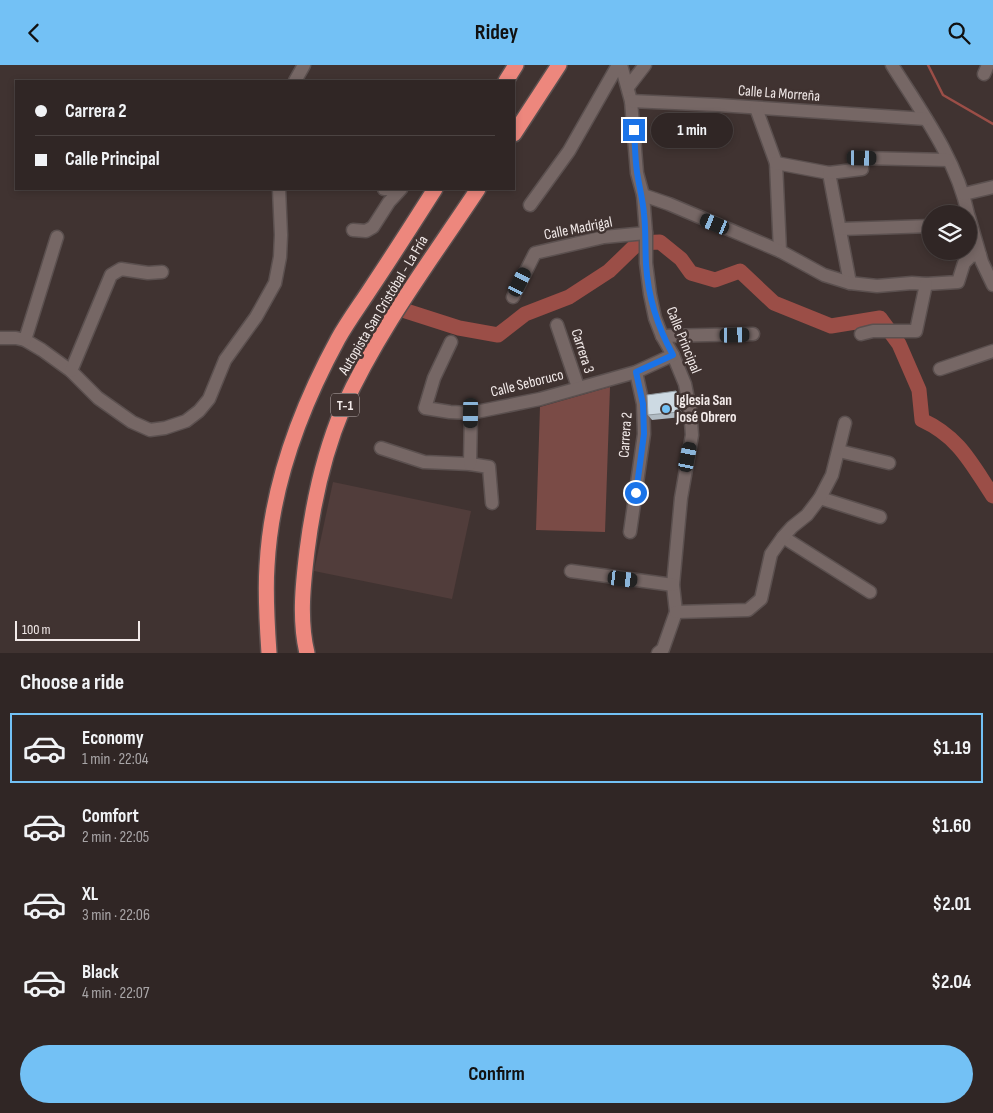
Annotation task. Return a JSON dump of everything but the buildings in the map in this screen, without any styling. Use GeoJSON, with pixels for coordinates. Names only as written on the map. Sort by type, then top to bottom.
{"type":"FeatureCollection","features":[{"type":"Feature","properties":{"kind":"highway"},"geometry":{"type":"LineString","coordinates":[[507,80],[516,65]]}},
{"type":"Feature","properties":{"kind":"highway"},"geometry":{"type":"LineString","coordinates":[[515,132],[559,65]]}},
{"type":"Feature","properties":{"kind":"highway","name":"Autopista San Cristóbal - La Fría"},"geometry":{"type":"LineString","coordinates":[[269,653],[267,565],[275,507],[293,442],[313,389],[339,337],[434,190]]}},
{"type":"Feature","properties":{"kind":"highway","name":"Autopista San Cristóbal - La Fría"},"geometry":{"type":"LineString","coordinates":[[307,653],[302,607],[307,551],[314,508],[343,409],[365,364],[402,303],[477,190]]}},
{"type":"Feature","properties":{"kind":"street"},"geometry":{"type":"LineString","coordinates":[[296,80],[304,65]]}},
{"type":"Feature","properties":{"kind":"street"},"geometry":{"type":"LineString","coordinates":[[530,205],[569,151],[620,65]]}},
{"type":"Feature","properties":{"kind":"street","name":"Calle Principal"},"geometry":{"type":"LineString","coordinates":[[620,65],[628,87],[630,101],[646,233],[646,263],[650,295],[662,336],[673,355],[684,383],[690,409],[692,435],[681,498],[673,585],[676,612],[663,649],[658,653]]}},
{"type":"Feature","properties":{"kind":"street"},"geometry":{"type":"LineString","coordinates":[[628,87],[646,65]]}},
{"type":"Feature","properties":{"kind":"street"},"geometry":{"type":"LineString","coordinates":[[892,65],[926,119],[948,160],[964,194],[966,205]]}},
{"type":"Feature","properties":{"kind":"street","name":"Calle La Morreña"},"geometry":{"type":"LineString","coordinates":[[630,101],[926,119]]}},
{"type":"Feature","properties":{"kind":"street"},"geometry":{"type":"LineString","coordinates":[[756,108],[776,163],[780,251]]}},
{"type":"Feature","properties":{"kind":"street"},"geometry":{"type":"LineString","coordinates":[[776,163],[829,173],[862,169],[862,158],[948,160]]}},
{"type":"Feature","properties":{"kind":"street"},"geometry":{"type":"LineString","coordinates":[[829,173],[850,283]]}},
{"type":"Feature","properties":{"kind":"street"},"geometry":{"type":"LineString","coordinates":[[964,194],[993,187]]}},
{"type":"Feature","properties":{"kind":"street"},"geometry":{"type":"LineString","coordinates":[[0,338],[25,340],[42,350],[71,371],[98,399],[132,422],[150,430],[165,428],[186,421],[210,399],[225,360],[256,317],[275,283],[280,257],[281,235],[279,190]]}},
{"type":"Feature","properties":{"kind":"street"},"geometry":{"type":"LineString","coordinates":[[353,230],[366,231],[373,227],[389,202],[400,190]]}},
{"type":"Feature","properties":{"kind":"street"},"geometry":{"type":"LineString","coordinates":[[642,195],[669,204],[780,251],[824,275],[850,283],[877,286],[958,282],[964,263],[971,255],[980,255]]}},
{"type":"Feature","properties":{"kind":"street"},"geometry":{"type":"LineString","coordinates":[[841,229],[922,225]]}},
{"type":"Feature","properties":{"kind":"street","name":"Calle Madrigal"},"geometry":{"type":"LineString","coordinates":[[513,297],[535,253],[604,237],[646,233]]}},
{"type":"Feature","properties":{"kind":"street"},"geometry":{"type":"LineString","coordinates":[[25,340],[57,237]]}},
{"type":"Feature","properties":{"kind":"street"},"geometry":{"type":"LineString","coordinates":[[977,245],[993,285]]}},
{"type":"Feature","properties":{"kind":"street"},"geometry":{"type":"LineString","coordinates":[[71,371],[111,275],[121,269],[148,273],[162,272]]}},
{"type":"Feature","properties":{"kind":"street"},"geometry":{"type":"LineString","coordinates":[[861,334],[873,331],[916,331],[926,284]]}},
{"type":"Feature","properties":{"kind":"street","name":"Carrera 3"},"geometry":{"type":"LineString","coordinates":[[557,325],[578,387]]}},
{"type":"Feature","properties":{"kind":"street"},"geometry":{"type":"LineString","coordinates":[[662,336],[754,334]]}},
{"type":"Feature","properties":{"kind":"street","name":"Calle Seboruco"},"geometry":{"type":"LineString","coordinates":[[451,342],[434,377],[425,408],[471,413],[540,399],[636,372],[673,355]]}},
{"type":"Feature","properties":{"kind":"street"},"geometry":{"type":"LineString","coordinates":[[940,369],[993,351]]}},
{"type":"Feature","properties":{"kind":"street","name":"Carrera 2"},"geometry":{"type":"LineString","coordinates":[[630,532],[644,434],[643,404],[636,372]]}},
{"type":"Feature","properties":{"kind":"street"},"geometry":{"type":"LineString","coordinates":[[470,464],[471,413]]}},
{"type":"Feature","properties":{"kind":"street"},"geometry":{"type":"LineString","coordinates":[[676,612],[748,611],[761,599],[771,554],[792,527],[807,515],[820,498],[832,475],[845,423]]}},
{"type":"Feature","properties":{"kind":"street"},"geometry":{"type":"LineString","coordinates":[[381,448],[424,462],[470,464],[489,467],[492,503]]}},
{"type":"Feature","properties":{"kind":"street"},"geometry":{"type":"LineString","coordinates":[[839,451],[889,463]]}},
{"type":"Feature","properties":{"kind":"street"},"geometry":{"type":"LineString","coordinates":[[820,498],[880,517]]}},
{"type":"Feature","properties":{"kind":"street"},"geometry":{"type":"LineString","coordinates":[[783,537],[870,591]]}},
{"type":"Feature","properties":{"kind":"street"},"geometry":{"type":"LineString","coordinates":[[571,571],[673,585]]}},
{"type":"Feature","properties":{"kind":"shaded area"},"geometry":{"type":"Polygon","coordinates":[[[610,387],[605,532],[536,530],[540,407],[610,387]]]}},
{"type":"Feature","properties":{"kind":"shaded area"},"geometry":{"type":"Polygon","coordinates":[[[333,482],[471,511],[452,599],[314,571],[333,482]]]}},
{"type":"Feature","properties":{"kind":"waterway"},"geometry":{"type":"LineString","coordinates":[[928,65],[943,95],[993,124]]}},
{"type":"Feature","properties":{"kind":"waterway"},"geometry":{"type":"LineString","coordinates":[[406,311],[459,328],[498,335],[525,314],[569,297],[609,271],[638,243],[660,242],[681,259],[691,273],[715,280],[740,271],[774,303],[831,326],[880,318],[899,344],[919,390],[922,420],[946,434],[955,443],[971,462],[993,496]]}},
{"type":"Feature","properties":{"kind":"place","name":"Iglesia San José Obrero"},"geometry":{"type":"Point","coordinates":[666,409]}},
{"type":"Feature","properties":{"kind":"route"},"geometry":{"type":"LineString","coordinates":[[634,130],[646,233],[646,263],[650,295],[662,336],[673,355],[636,372],[643,404],[644,434],[636,493]]}}]}
